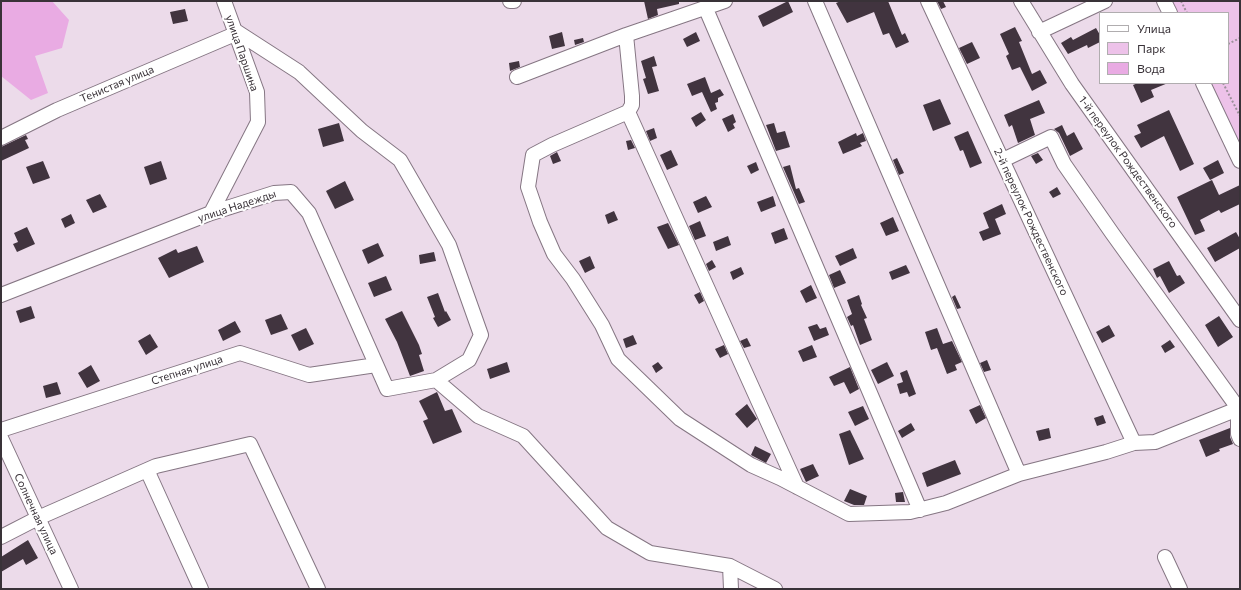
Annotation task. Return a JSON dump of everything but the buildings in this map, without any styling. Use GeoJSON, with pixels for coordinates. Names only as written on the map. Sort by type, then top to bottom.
{"type":"FeatureCollection","features":[{"type":"Feature","properties":{"kind":"street","name":"улица Паршина"},"geometry":{"type":"LineString","coordinates":[[211,213],[258,122],[257,92],[224,1]]}},
{"type":"Feature","properties":{"kind":"street"},"geometry":{"type":"LineString","coordinates":[[517,77],[626,35],[725,1]]}},
{"type":"Feature","properties":{"kind":"street"},"geometry":{"type":"LineString","coordinates":[[815,1],[1020,474]]}},
{"type":"Feature","properties":{"kind":"street","name":"2-й переулок Рождественского"},"geometry":{"type":"LineString","coordinates":[[928,1],[1134,443]]}},
{"type":"Feature","properties":{"kind":"street","name":"1-й переулок Рождественского"},"geometry":{"type":"LineString","coordinates":[[1021,1],[1072,84],[1240,320]]}},
{"type":"Feature","properties":{"kind":"street"},"geometry":{"type":"LineString","coordinates":[[1039,32],[1105,1]]}},
{"type":"Feature","properties":{"kind":"street"},"geometry":{"type":"LineString","coordinates":[[1164,1],[1170,12]]}},
{"type":"Feature","properties":{"kind":"street"},"geometry":{"type":"LineString","coordinates":[[706,8],[920,510]]}},
{"type":"Feature","properties":{"kind":"street","name":"Тенистая улица"},"geometry":{"type":"LineString","coordinates":[[1,138],[57,110],[234,32]]}},
{"type":"Feature","properties":{"kind":"street"},"geometry":{"type":"LineString","coordinates":[[234,32],[299,72],[362,131],[400,160],[449,245],[481,335],[469,360],[436,380],[478,416],[523,436],[607,528],[650,553],[730,566],[775,589]]}},
{"type":"Feature","properties":{"kind":"street"},"geometry":{"type":"LineString","coordinates":[[626,35],[632,96],[632,105],[628,112],[552,145],[533,155],[528,187],[540,222],[554,254],[573,279],[602,325],[618,360],[680,419],[751,465],[849,514],[910,512],[946,504],[1020,474],[1106,452],[1134,443],[1155,442],[1239,408]]}},
{"type":"Feature","properties":{"kind":"street"},"geometry":{"type":"LineString","coordinates":[[1203,84],[1240,161]]}},
{"type":"Feature","properties":{"kind":"street"},"geometry":{"type":"LineString","coordinates":[[628,112],[797,487]]}},
{"type":"Feature","properties":{"kind":"street"},"geometry":{"type":"LineString","coordinates":[[1003,160],[1051,137],[1064,164],[1112,233],[1239,408],[1238,434],[1240,438]]}},
{"type":"Feature","properties":{"kind":"street","name":"улица Надежды"},"geometry":{"type":"LineString","coordinates":[[1,295],[211,213],[274,193],[291,192],[309,213],[386,389],[436,380]]}},
{"type":"Feature","properties":{"kind":"street","name":"Степная улица"},"geometry":{"type":"LineString","coordinates":[[1,430],[240,353],[309,375],[376,365]]}},
{"type":"Feature","properties":{"kind":"street","name":"Солнечная улица"},"geometry":{"type":"LineString","coordinates":[[1,438],[71,589]]}},
{"type":"Feature","properties":{"kind":"street"},"geometry":{"type":"LineString","coordinates":[[1,537],[38,518],[156,466],[250,444],[318,589]]}},
{"type":"Feature","properties":{"kind":"street"},"geometry":{"type":"LineString","coordinates":[[146,470],[201,589]]}},
{"type":"Feature","properties":{"kind":"street"},"geometry":{"type":"LineString","coordinates":[[1165,557],[1180,589]]}},
{"type":"Feature","properties":{"kind":"street"},"geometry":{"type":"LineString","coordinates":[[730,566],[731,589]]}},
{"type":"Feature","properties":{"kind":"path"},"geometry":{"type":"LineString","coordinates":[[1181,1],[1186,12]]}},
{"type":"Feature","properties":{"kind":"path"},"geometry":{"type":"LineString","coordinates":[[1229,44],[1240,38]]}},
{"type":"Feature","properties":{"kind":"path"},"geometry":{"type":"LineString","coordinates":[[1224,84],[1240,116]]}},
{"type":"Feature","properties":{"kind":"green space"},"geometry":{"type":"Polygon","coordinates":[[[1168,1],[1240,1],[1240,146],[1209,84],[1229,84],[1229,12],[1174,12],[1168,1]]]}},
{"type":"Feature","properties":{"kind":"water"},"geometry":{"type":"Polygon","coordinates":[[[1,1],[52,1],[69,20],[62,48],[35,56],[48,93],[31,100],[1,76],[1,1]]]}}]}
